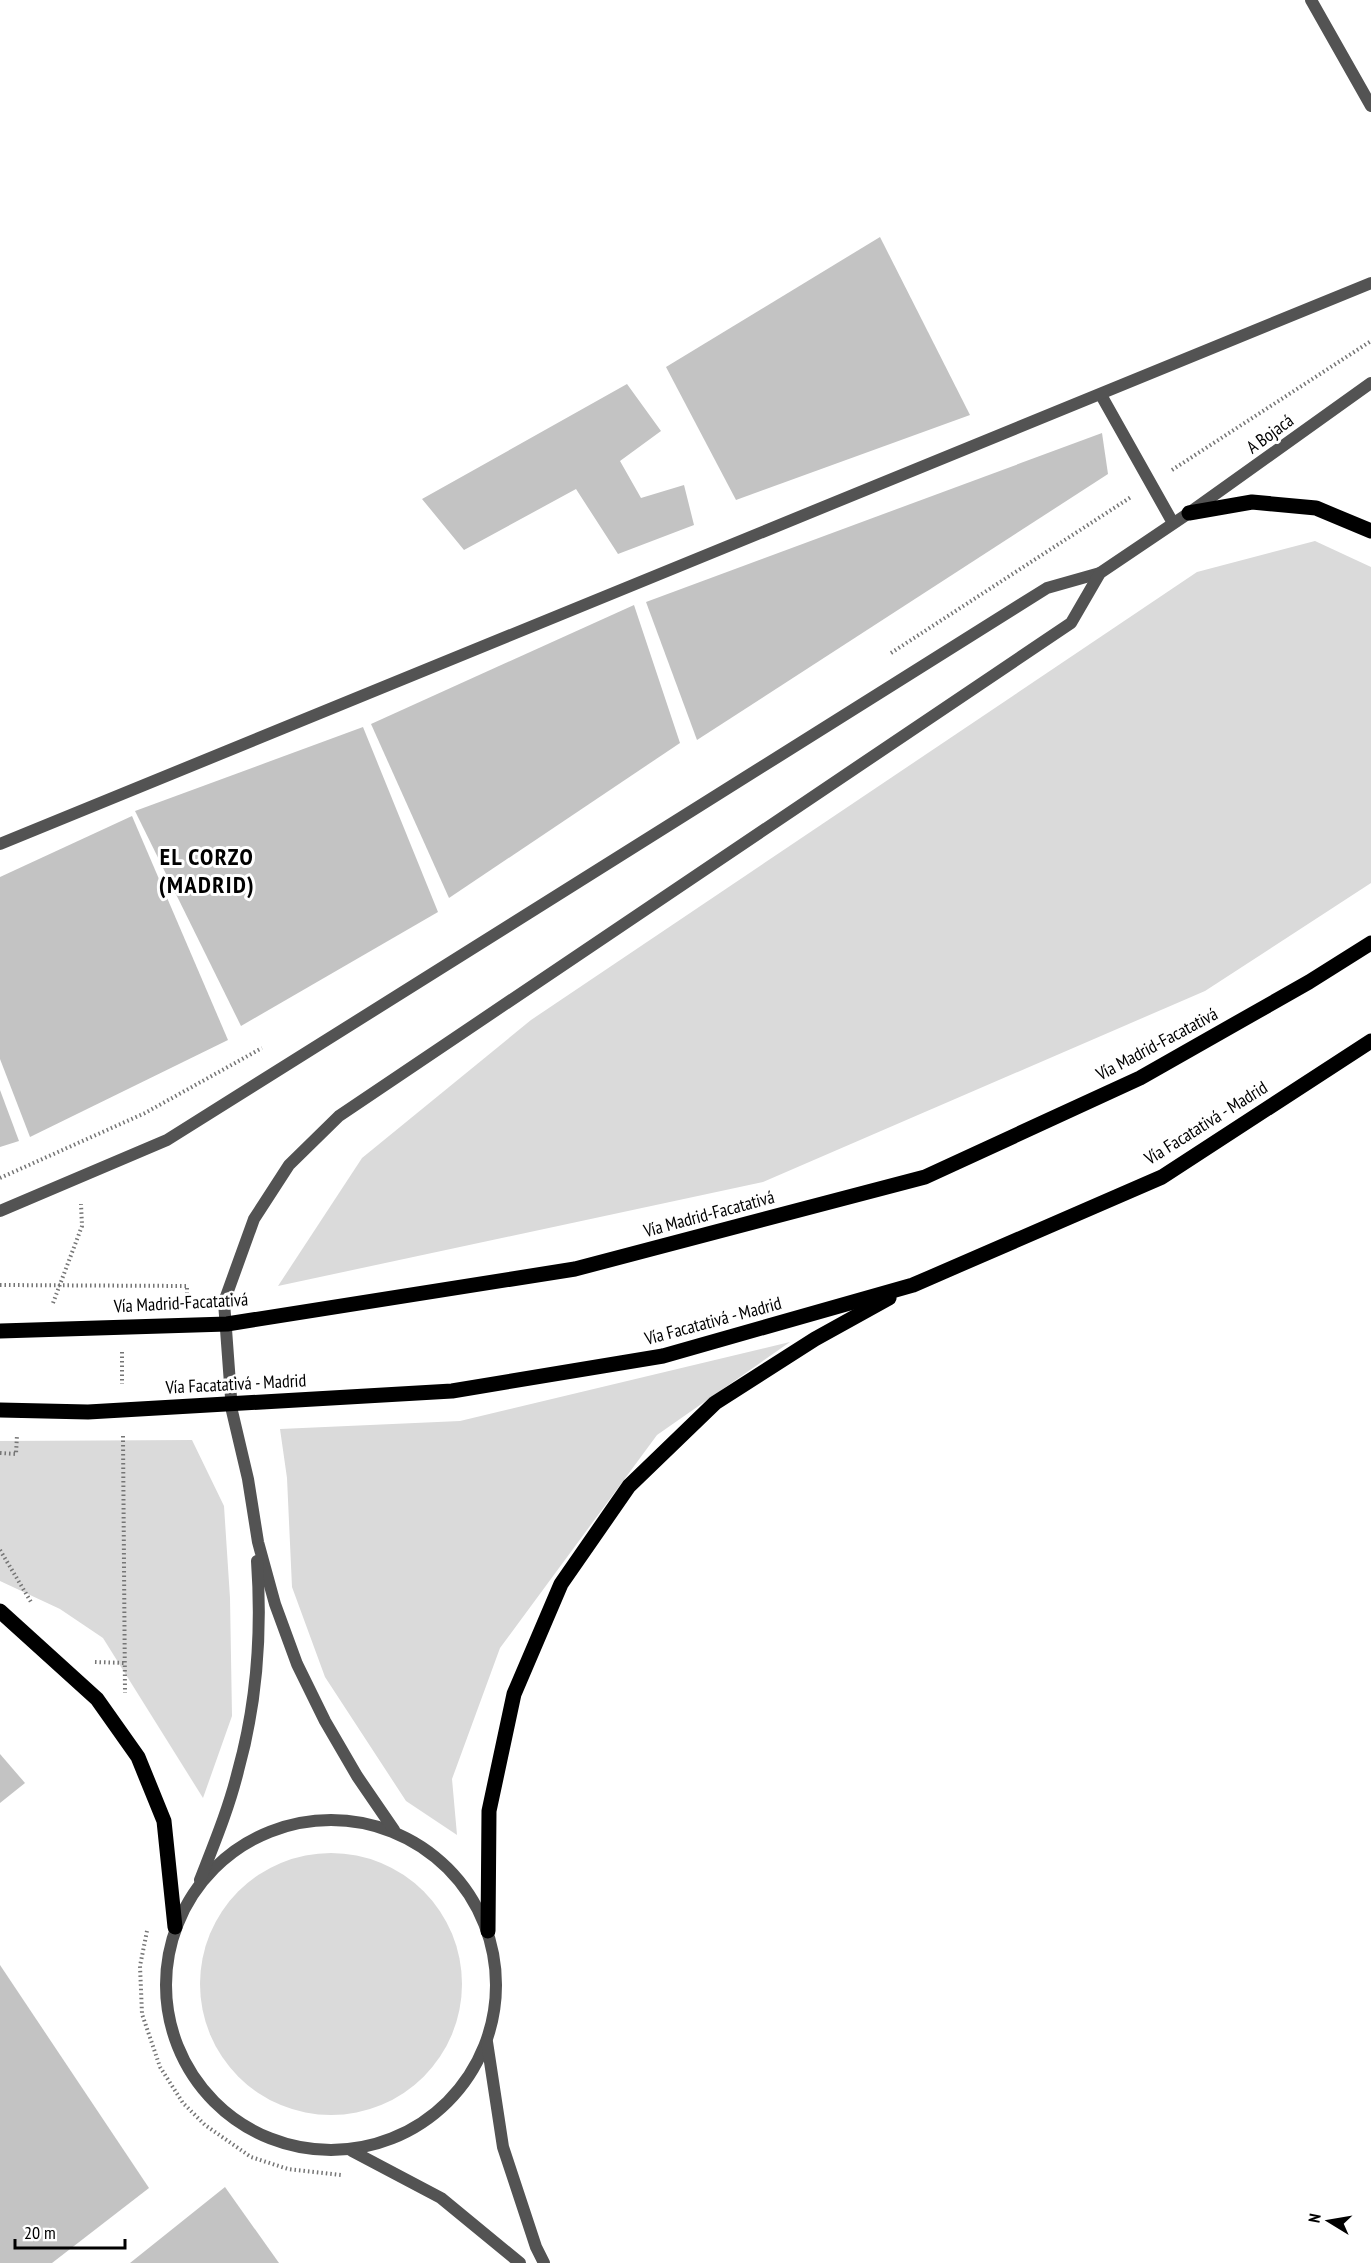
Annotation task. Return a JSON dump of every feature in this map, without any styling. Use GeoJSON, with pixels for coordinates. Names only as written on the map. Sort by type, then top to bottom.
{"type":"FeatureCollection","features":[{"type":"Feature","properties":{"kind":"main road"},"geometry":{"type":"LineString","coordinates":[[1189,513],[1252,502],[1316,508],[1371,531]]}},
{"type":"Feature","properties":{"kind":"main road","name":"Vía Madrid-Facatativá"},"geometry":{"type":"LineString","coordinates":[[0,1331],[227,1323],[563,1271],[925,1177],[1140,1078],[1309,982],[1371,943]]}},
{"type":"Feature","properties":{"kind":"main road","name":"Vía Facatativá - Madrid"},"geometry":{"type":"LineString","coordinates":[[0,1410],[88,1412],[453,1391],[663,1356],[913,1285],[1162,1177],[1371,1041]]}},
{"type":"Feature","properties":{"kind":"main road"},"geometry":{"type":"LineString","coordinates":[[488,1931],[489,1811],[514,1694],[561,1584],[629,1486],[715,1403],[815,1338],[913,1285]]}},
{"type":"Feature","properties":{"kind":"main road"},"geometry":{"type":"LineString","coordinates":[[0,1611],[97,1699],[138,1757],[164,1821],[175,1927]]}},
{"type":"Feature","properties":{"kind":"street"},"geometry":{"type":"LineString","coordinates":[[1311,0],[1371,106]]}},
{"type":"Feature","properties":{"kind":"street"},"geometry":{"type":"LineString","coordinates":[[0,844],[1371,283]]}},
{"type":"Feature","properties":{"kind":"street","name":"A Bojacá"},"geometry":{"type":"LineString","coordinates":[[1100,573],[1189,513],[1371,383]]}},
{"type":"Feature","properties":{"kind":"street"},"geometry":{"type":"LineString","coordinates":[[1101,395],[1173,523]]}},
{"type":"Feature","properties":{"kind":"street"},"geometry":{"type":"LineString","coordinates":[[0,1211],[167,1140],[1047,588],[1100,573]]}},
{"type":"Feature","properties":{"kind":"street"},"geometry":{"type":"LineString","coordinates":[[394,1830],[357,1776],[325,1721],[297,1664],[274,1604],[258,1542],[248,1479],[232,1411],[224,1302],[254,1219],[289,1165],[339,1116],[1071,623],[1100,573]]}},
{"type":"Feature","properties":{"kind":"street"},"geometry":{"type":"LineString","coordinates":[[200,1883],[239,1846],[288,1824],[341,1818],[394,1830],[434,1854],[466,1889],[488,1931],[496,1968],[495,2006],[487,2042],[456,2094],[410,2132],[352,2151],[310,2150],[269,2140],[232,2119],[201,2090],[179,2053],[167,2012],[165,1969],[175,1927],[200,1883],[221,1828],[238,1771],[251,1714],[260,1596],[256,1538],[248,1479]]}},
{"type":"Feature","properties":{"kind":"street"},"geometry":{"type":"LineString","coordinates":[[487,2042],[503,2147],[536,2247],[544,2263]]}},
{"type":"Feature","properties":{"kind":"street"},"geometry":{"type":"LineString","coordinates":[[352,2151],[441,2198],[520,2263]]}},
{"type":"Feature","properties":{"kind":"path"},"geometry":{"type":"LineString","coordinates":[[882,659],[1371,341]]}},
{"type":"Feature","properties":{"kind":"path"},"geometry":{"type":"LineString","coordinates":[[0,1178],[145,1113],[269,1044]]}},
{"type":"Feature","properties":{"kind":"path"},"geometry":{"type":"LineString","coordinates":[[52,1305],[82,1226],[80,1178]]}},
{"type":"Feature","properties":{"kind":"path"},"geometry":{"type":"LineString","coordinates":[[85,1662],[125,1663]]}},
{"type":"Feature","properties":{"kind":"path"},"geometry":{"type":"LineString","coordinates":[[148,1926],[140,1966],[142,2014],[160,2067],[183,2103],[205,2125],[251,2157],[288,2169],[346,2176]]}},
{"type":"Feature","properties":{"kind":"shaded area"},"geometry":{"type":"Polygon","coordinates":[[[1315,541],[1371,567],[1371,883],[1205,991],[763,1182],[278,1286],[362,1158],[531,1020],[1197,572],[1315,541]]]}},
{"type":"Feature","properties":{"kind":"shaded area"},"geometry":{"type":"Polygon","coordinates":[[[790,1342],[657,1435],[500,1648],[452,1779],[457,1835],[406,1801],[325,1677],[292,1587],[287,1478],[280,1429],[460,1421],[790,1342]]]}},
{"type":"Feature","properties":{"kind":"shaded area"},"geometry":{"type":"Polygon","coordinates":[[[192,1440],[224,1506],[230,1598],[232,1716],[203,1798],[103,1638],[60,1609],[0,1581],[0,1441],[192,1440]]]}},
{"type":"Feature","properties":{"kind":"shaded area"},"geometry":{"type":"Polygon","coordinates":[[[331,1853],[357,1855],[381,1863],[404,1875],[424,1891],[440,1911],[452,1934],[460,1958],[462,1984],[460,2010],[452,2034],[440,2057],[424,2077],[404,2093],[381,2105],[357,2113],[331,2115],[305,2113],[281,2105],[258,2093],[238,2077],[222,2057],[210,2034],[202,2010],[200,1984],[202,1958],[210,1934],[222,1911],[238,1891],[258,1875],[281,1863],[305,1855],[331,1853]]]}},
{"type":"Feature","properties":{"kind":"building"},"geometry":{"type":"Polygon","coordinates":[[[880,237],[970,415],[736,500],[666,367],[880,237]]]}},
{"type":"Feature","properties":{"kind":"building"},"geometry":{"type":"Polygon","coordinates":[[[627,384],[661,431],[620,461],[641,498],[684,485],[694,525],[618,554],[576,489],[464,550],[422,499],[627,384]]]}},
{"type":"Feature","properties":{"kind":"building"},"geometry":{"type":"Polygon","coordinates":[[[1102,433],[1108,474],[697,740],[646,602],[1102,433]]]}},
{"type":"Feature","properties":{"kind":"building"},"geometry":{"type":"Polygon","coordinates":[[[634,605],[680,743],[449,898],[371,724],[634,605]]]}},
{"type":"Feature","properties":{"kind":"building"},"geometry":{"type":"Polygon","coordinates":[[[363,727],[438,912],[241,1026],[135,811],[363,727]]]}},
{"type":"Feature","properties":{"kind":"building"},"geometry":{"type":"Polygon","coordinates":[[[132,816],[228,1040],[30,1137],[0,1059],[0,877],[132,816]]]}},
{"type":"Feature","properties":{"kind":"building"},"geometry":{"type":"Polygon","coordinates":[[[0,1090],[19,1141],[0,1147],[0,1090]]]}},
{"type":"Feature","properties":{"kind":"building"},"geometry":{"type":"Polygon","coordinates":[[[0,1754],[25,1783],[0,1803],[0,1754]]]}},
{"type":"Feature","properties":{"kind":"building"},"geometry":{"type":"Polygon","coordinates":[[[0,1965],[149,2188],[52,2263],[0,2263],[0,1965]]]}},
{"type":"Feature","properties":{"kind":"building"},"geometry":{"type":"Polygon","coordinates":[[[225,2187],[279,2263],[130,2263],[225,2187]]]}},
{"type":"Feature","properties":{"kind":"district","name":"EL CORZO (MADRID)"},"geometry":{"type":"Point","coordinates":[207,871]}}]}
